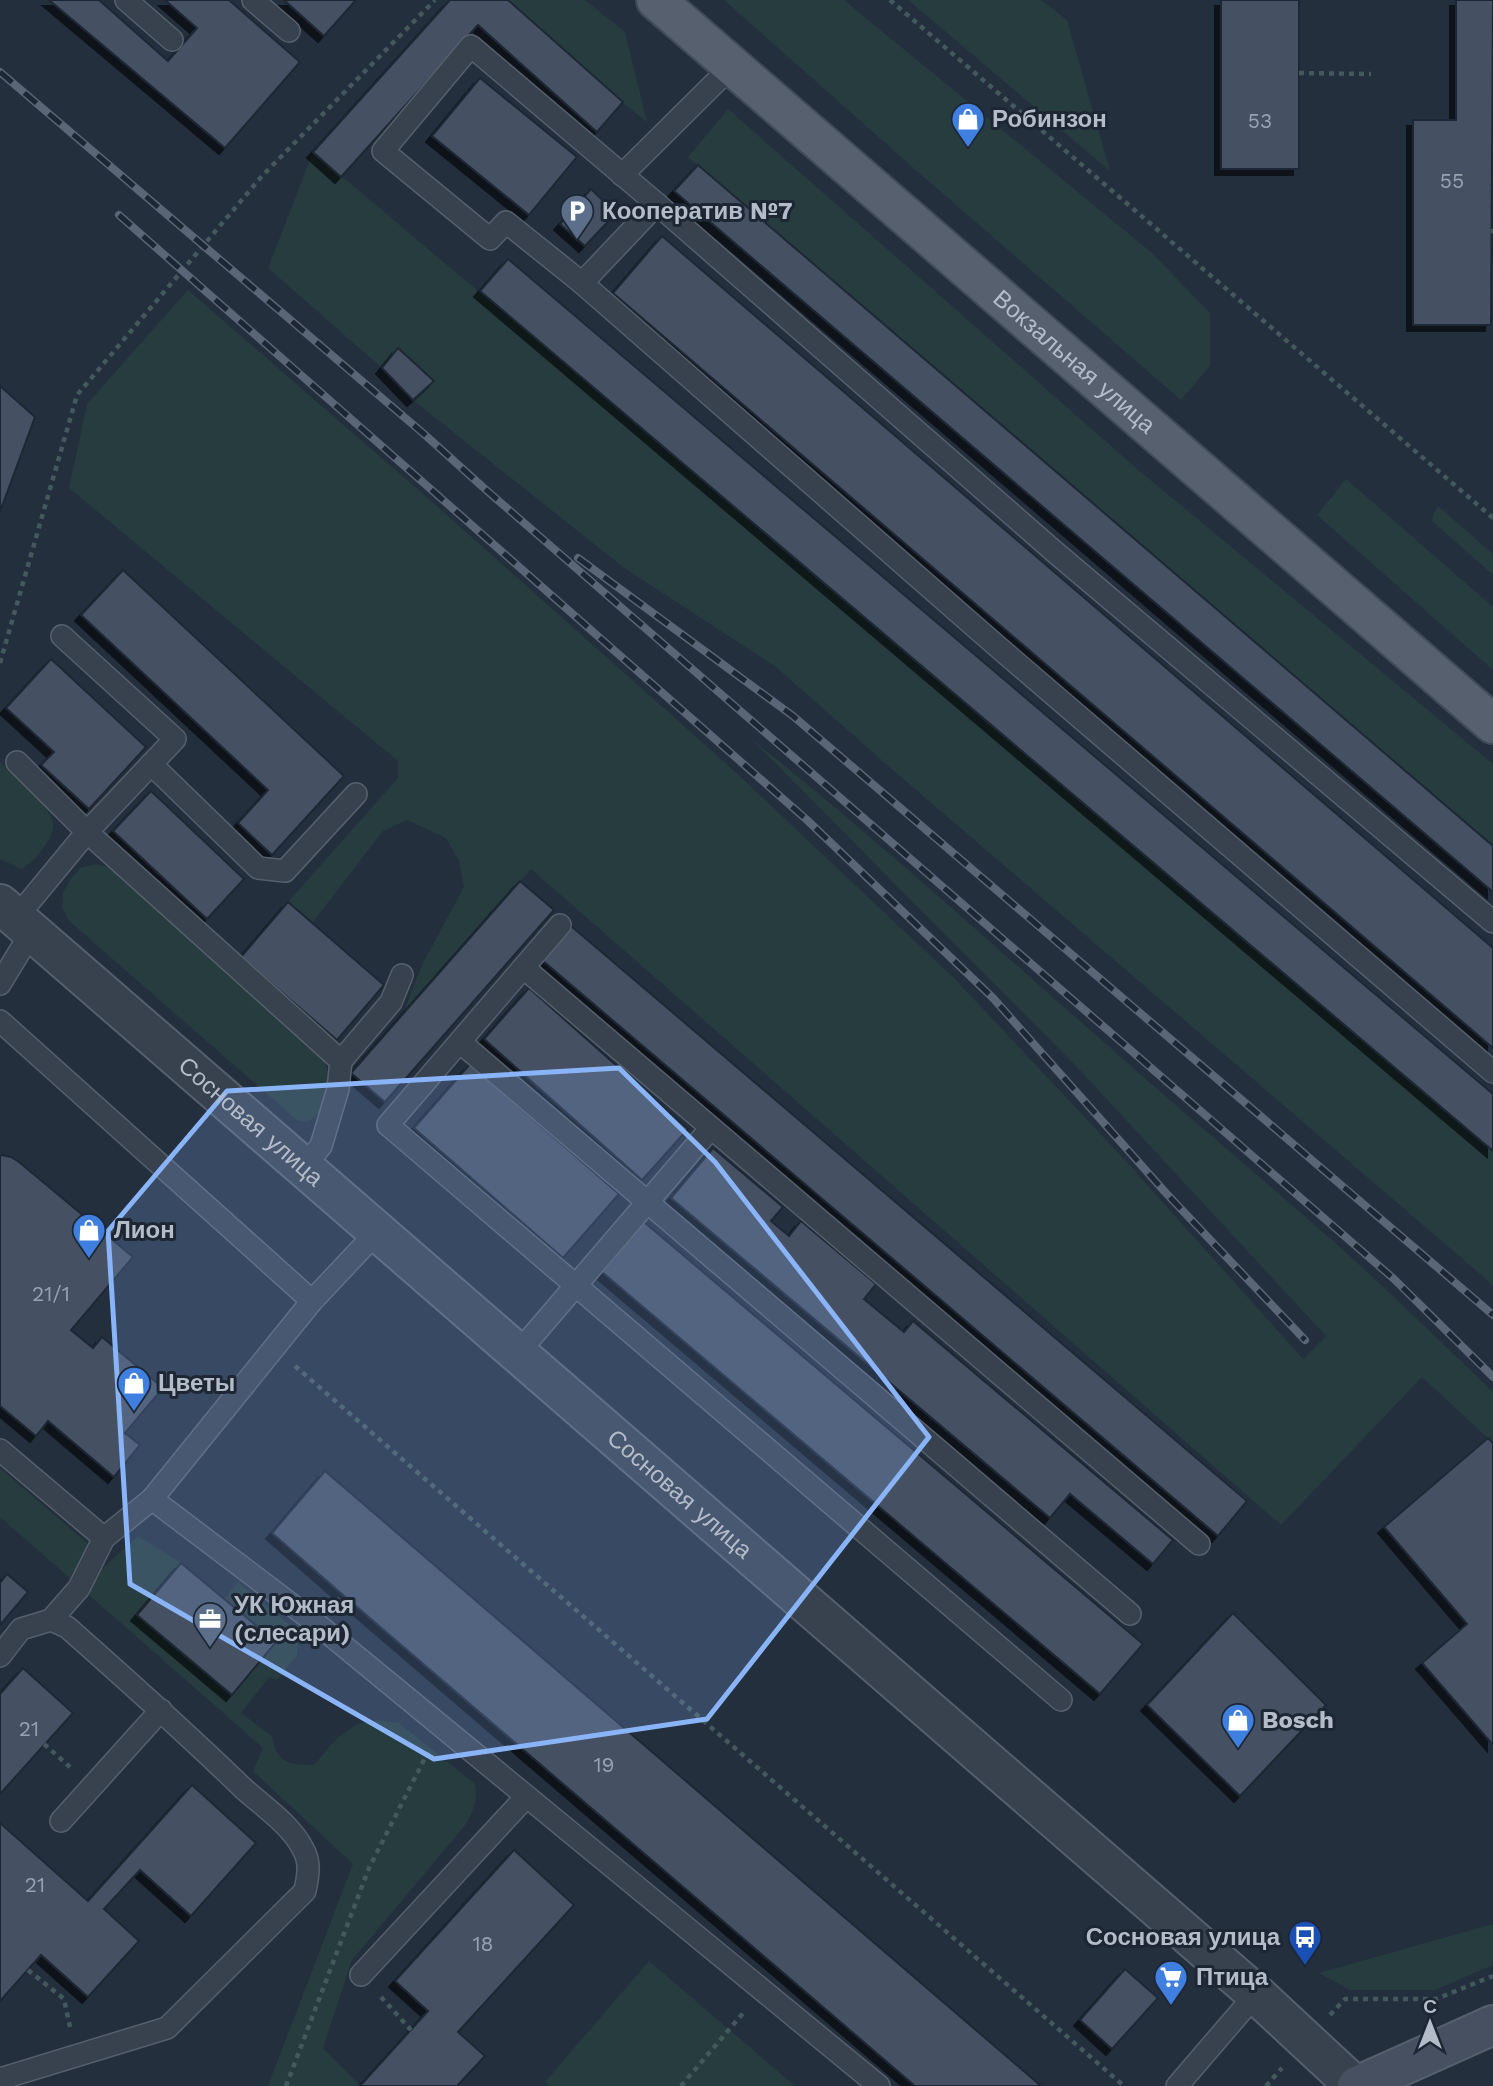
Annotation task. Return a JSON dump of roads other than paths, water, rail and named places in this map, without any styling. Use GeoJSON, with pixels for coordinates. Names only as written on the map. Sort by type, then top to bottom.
{"type":"FeatureCollection","features":[{"type":"Feature","properties":{"kind":"main road","name":"Вокзальная улица"},"geometry":{"type":"LineString","coordinates":[[656,0],[1493,724]]}},
{"type":"Feature","properties":{"kind":"street","name":"Сосновая улица"},"geometry":{"type":"LineString","coordinates":[[16,918],[1256,1994],[1356,2086]]}},
{"type":"Feature","properties":{"kind":"street"},"geometry":{"type":"LineString","coordinates":[[1356,2086],[1493,2025]]}},
{"type":"Feature","properties":{"kind":"lane"},"geometry":{"type":"LineString","coordinates":[[126,0],[172,40]]}},
{"type":"Feature","properties":{"kind":"lane"},"geometry":{"type":"LineString","coordinates":[[253,0],[289,31]]}},
{"type":"Feature","properties":{"kind":"lane"},"geometry":{"type":"LineString","coordinates":[[1493,922],[1056,553],[657,204],[471,46],[383,151],[490,239],[506,222],[582,283],[1008,656],[1493,1072]]}},
{"type":"Feature","properties":{"kind":"lane"},"geometry":{"type":"LineString","coordinates":[[622,175],[733,65]]}},
{"type":"Feature","properties":{"kind":"lane"},"geometry":{"type":"LineString","coordinates":[[582,283],[657,204]]}},
{"type":"Feature","properties":{"kind":"lane"},"geometry":{"type":"LineString","coordinates":[[0,984],[16,918],[87,832],[175,739],[62,636]]}},
{"type":"Feature","properties":{"kind":"lane"},"geometry":{"type":"LineString","coordinates":[[17,762],[87,832],[341,1061]]}},
{"type":"Feature","properties":{"kind":"lane"},"geometry":{"type":"LineString","coordinates":[[151,764],[258,868],[285,871],[356,794]]}},
{"type":"Feature","properties":{"kind":"lane"},"geometry":{"type":"LineString","coordinates":[[560,925],[388,1125],[1061,1700]]}},
{"type":"Feature","properties":{"kind":"lane"},"geometry":{"type":"LineString","coordinates":[[524,968],[1199,1544]]}},
{"type":"Feature","properties":{"kind":"lane"},"geometry":{"type":"LineString","coordinates":[[303,1167],[321,1146],[338,1089],[341,1061],[391,1002],[402,975]]}},
{"type":"Feature","properties":{"kind":"lane"},"geometry":{"type":"LineString","coordinates":[[0,1021],[312,1301]]}},
{"type":"Feature","properties":{"kind":"lane"},"geometry":{"type":"LineString","coordinates":[[460,1042],[1130,1614]]}},
{"type":"Feature","properties":{"kind":"lane"},"geometry":{"type":"LineString","coordinates":[[517,1354],[711,1128]]}},
{"type":"Feature","properties":{"kind":"lane"},"geometry":{"type":"LineString","coordinates":[[0,1656],[21,1629],[51,1620],[79,1588],[104,1538],[152,1499],[312,1301],[377,1232]]}},
{"type":"Feature","properties":{"kind":"lane"},"geometry":{"type":"LineString","coordinates":[[0,1450],[104,1538]]}},
{"type":"Feature","properties":{"kind":"lane"},"geometry":{"type":"LineString","coordinates":[[152,1499],[317,1624],[879,2086]]}},
{"type":"Feature","properties":{"kind":"lane"},"geometry":{"type":"LineString","coordinates":[[0,2079],[167,2028],[305,1891],[309,1869],[304,1850],[288,1827],[67,1627],[51,1620]]}},
{"type":"Feature","properties":{"kind":"lane"},"geometry":{"type":"LineString","coordinates":[[61,1821],[161,1710]]}},
{"type":"Feature","properties":{"kind":"lane"},"geometry":{"type":"LineString","coordinates":[[361,1975],[526,1797]]}},
{"type":"Feature","properties":{"kind":"lane"},"geometry":{"type":"LineString","coordinates":[[1177,2086],[1256,1994]]}},
{"type":"Feature","properties":{"kind":"railway"},"geometry":{"type":"LineString","coordinates":[[0,72],[424,434],[1394,1279],[1493,1377]]}},
{"type":"Feature","properties":{"kind":"railway"},"geometry":{"type":"LineString","coordinates":[[119,215],[807,820],[993,998],[1165,1192],[1305,1340]]}},
{"type":"Feature","properties":{"kind":"railway"},"geometry":{"type":"LineString","coordinates":[[578,558],[793,716],[1493,1315]]}},
{"type":"Feature","properties":{"kind":"place","name":"Робинзон"},"geometry":{"type":"Point","coordinates":[968,149]}},
{"type":"Feature","properties":{"kind":"place","name":"Кооператив №7"},"geometry":{"type":"Point","coordinates":[577,241]}},
{"type":"Feature","properties":{"kind":"place","name":"Лион"},"geometry":{"type":"Point","coordinates":[89,1260]}},
{"type":"Feature","properties":{"kind":"place","name":"Цветы"},"geometry":{"type":"Point","coordinates":[134,1413]}},
{"type":"Feature","properties":{"kind":"place","name":"УК Южная (слесари)"},"geometry":{"type":"Point","coordinates":[210,1649]}},
{"type":"Feature","properties":{"kind":"place","name":"Bosch"},"geometry":{"type":"Point","coordinates":[1238,1750]}},
{"type":"Feature","properties":{"kind":"place","name":"Сосновая улица"},"geometry":{"type":"Point","coordinates":[1305,1967]}},
{"type":"Feature","properties":{"kind":"place","name":"Птица"},"geometry":{"type":"Point","coordinates":[1171,2007]}}]}
